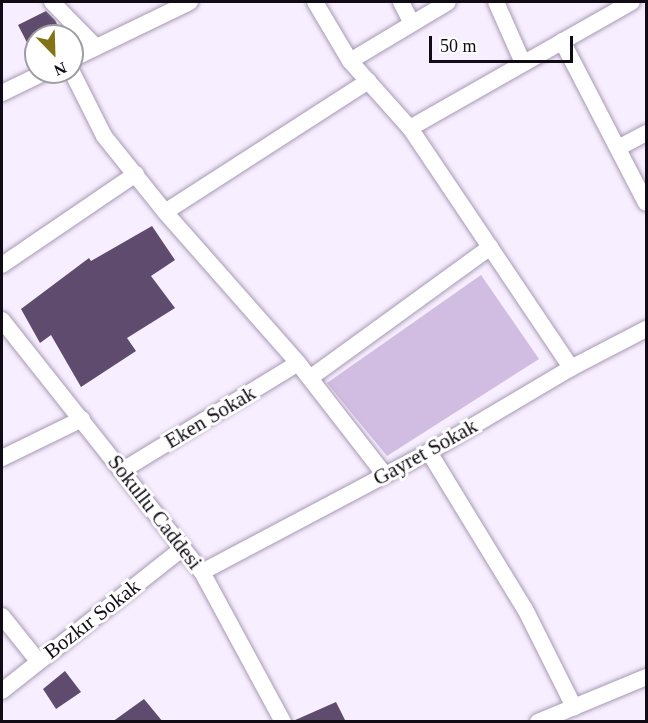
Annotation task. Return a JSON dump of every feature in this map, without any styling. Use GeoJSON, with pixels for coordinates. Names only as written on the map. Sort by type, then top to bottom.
{"type":"FeatureCollection","features":[{"type":"Feature","properties":{"kind":"street"},"geometry":{"type":"LineString","coordinates":[[52,2],[96,47]]}},
{"type":"Feature","properties":{"kind":"street"},"geometry":{"type":"LineString","coordinates":[[84,53],[190,2]]}},
{"type":"Feature","properties":{"kind":"street"},"geometry":{"type":"LineString","coordinates":[[315,2],[350,61],[410,128],[571,368]]}},
{"type":"Feature","properties":{"kind":"street"},"geometry":{"type":"LineString","coordinates":[[401,2],[411,22]]}},
{"type":"Feature","properties":{"kind":"street"},"geometry":{"type":"LineString","coordinates":[[350,61],[411,22],[448,2]]}},
{"type":"Feature","properties":{"kind":"street"},"geometry":{"type":"LineString","coordinates":[[496,2],[523,63]]}},
{"type":"Feature","properties":{"kind":"street"},"geometry":{"type":"LineString","coordinates":[[410,128],[632,2]]}},
{"type":"Feature","properties":{"kind":"street"},"geometry":{"type":"LineString","coordinates":[[562,41],[646,203]]}},
{"type":"Feature","properties":{"kind":"street"},"geometry":{"type":"LineString","coordinates":[[165,212],[368,81]]}},
{"type":"Feature","properties":{"kind":"street"},"geometry":{"type":"LineString","coordinates":[[2,93],[24,82]]}},
{"type":"Feature","properties":{"kind":"street"},"geometry":{"type":"LineString","coordinates":[[78,84],[105,136],[165,212],[298,363],[384,474]]}},
{"type":"Feature","properties":{"kind":"street"},"geometry":{"type":"LineString","coordinates":[[618,148],[646,133]]}},
{"type":"Feature","properties":{"kind":"street"},"geometry":{"type":"LineString","coordinates":[[2,265],[136,174]]}},
{"type":"Feature","properties":{"kind":"street"},"geometry":{"type":"LineString","coordinates":[[310,378],[490,247]]}},
{"type":"Feature","properties":{"kind":"street","name":"Sokullu Caddesi"},"geometry":{"type":"LineString","coordinates":[[2,320],[82,418],[202,573],[283,722]]}},
{"type":"Feature","properties":{"kind":"street","name":"Gayret Sokak"},"geometry":{"type":"LineString","coordinates":[[202,573],[429,452],[571,368],[646,329]]}},
{"type":"Feature","properties":{"kind":"street","name":"Eken Sokak"},"geometry":{"type":"LineString","coordinates":[[123,470],[298,363]]}},
{"type":"Feature","properties":{"kind":"street"},"geometry":{"type":"LineString","coordinates":[[2,458],[82,418]]}},
{"type":"Feature","properties":{"kind":"street"},"geometry":{"type":"LineString","coordinates":[[429,452],[525,609],[574,707]]}},
{"type":"Feature","properties":{"kind":"street","name":"Bozkır Sokak"},"geometry":{"type":"LineString","coordinates":[[2,691],[183,548]]}},
{"type":"Feature","properties":{"kind":"street"},"geometry":{"type":"LineString","coordinates":[[2,615],[38,661]]}},
{"type":"Feature","properties":{"kind":"street"},"geometry":{"type":"LineString","coordinates":[[538,722],[646,677]]}},
{"type":"Feature","properties":{"kind":"shaded area"},"geometry":{"type":"Polygon","coordinates":[[[481,275],[539,359],[387,456],[327,383],[481,275]]]}},
{"type":"Feature","properties":{"kind":"building"},"geometry":{"type":"Polygon","coordinates":[[[46,11],[57,24],[24,24],[24,37],[18,25],[46,11]]]}},
{"type":"Feature","properties":{"kind":"building"},"geometry":{"type":"Polygon","coordinates":[[[152,226],[175,260],[151,276],[175,308],[127,338],[136,351],[81,387],[51,335],[40,343],[21,309],[89,258],[91,261],[152,226]]]}},
{"type":"Feature","properties":{"kind":"building"},"geometry":{"type":"Polygon","coordinates":[[[65,671],[81,692],[56,709],[43,689],[65,671]]]}},
{"type":"Feature","properties":{"kind":"building"},"geometry":{"type":"Polygon","coordinates":[[[144,699],[163,722],[112,722],[144,699]]]}},
{"type":"Feature","properties":{"kind":"building"},"geometry":{"type":"Polygon","coordinates":[[[336,702],[346,722],[293,722],[293,721],[336,702]]]}}]}
